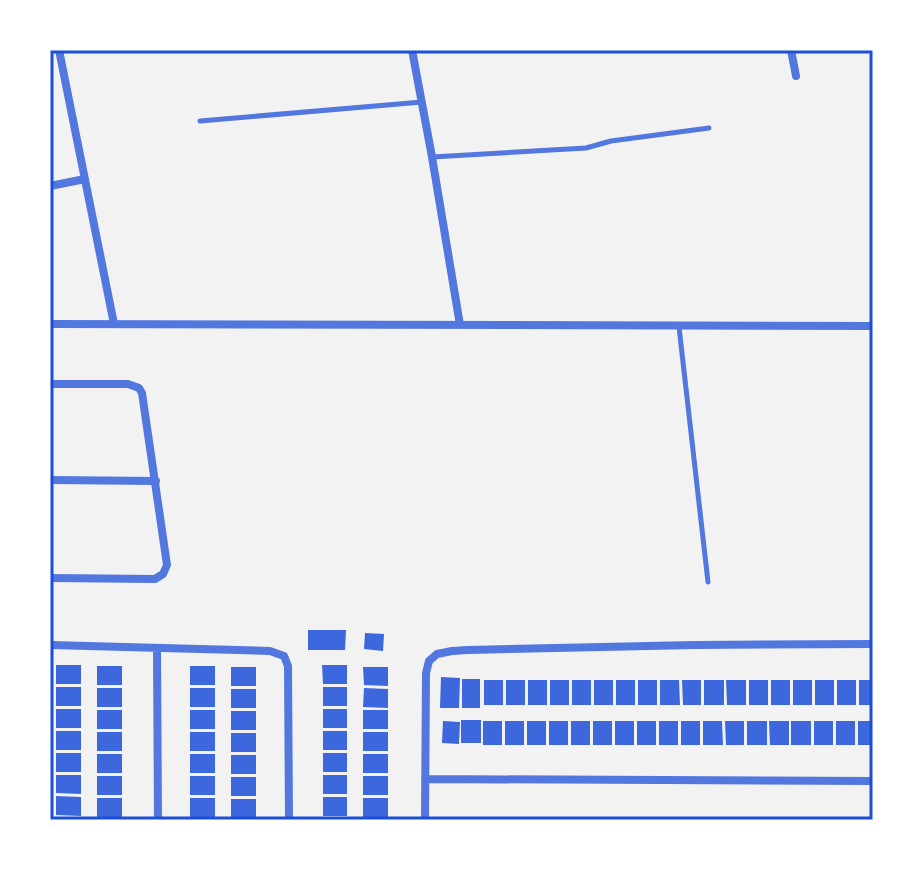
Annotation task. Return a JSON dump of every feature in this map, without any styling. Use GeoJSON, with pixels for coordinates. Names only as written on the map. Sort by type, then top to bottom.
{"type":"FeatureCollection","features":[{"type":"Feature","properties":{"kind":"street"},"geometry":{"type":"LineString","coordinates":[[59,50],[114,324]]}},
{"type":"Feature","properties":{"kind":"street"},"geometry":{"type":"LineString","coordinates":[[412,50],[460,325]]}},
{"type":"Feature","properties":{"kind":"street"},"geometry":{"type":"LineString","coordinates":[[791,50],[796,76]]}},
{"type":"Feature","properties":{"kind":"street"},"geometry":{"type":"LineString","coordinates":[[50,186],[85,179]]}},
{"type":"Feature","properties":{"kind":"street"},"geometry":{"type":"LineString","coordinates":[[50,324],[873,326]]}},
{"type":"Feature","properties":{"kind":"street"},"geometry":{"type":"LineString","coordinates":[[50,384],[128,384],[139,388],[167,557],[163,574],[155,579],[50,578]]}},
{"type":"Feature","properties":{"kind":"street"},"geometry":{"type":"LineString","coordinates":[[50,480],[156,481]]}},
{"type":"Feature","properties":{"kind":"street"},"geometry":{"type":"LineString","coordinates":[[425,820],[426,673],[431,658],[437,654],[522,647],[873,644]]}},
{"type":"Feature","properties":{"kind":"street"},"geometry":{"type":"LineString","coordinates":[[50,645],[270,651],[284,656],[288,666],[289,820]]}},
{"type":"Feature","properties":{"kind":"street"},"geometry":{"type":"LineString","coordinates":[[157,649],[158,820]]}},
{"type":"Feature","properties":{"kind":"street"},"geometry":{"type":"LineString","coordinates":[[425,779],[873,781]]}},
{"type":"Feature","properties":{"kind":"lane"},"geometry":{"type":"LineString","coordinates":[[200,121],[422,102]]}},
{"type":"Feature","properties":{"kind":"lane"},"geometry":{"type":"LineString","coordinates":[[432,157],[586,148],[611,141],[709,128]]}},
{"type":"Feature","properties":{"kind":"lane"},"geometry":{"type":"LineString","coordinates":[[679,327],[708,582]]}},
{"type":"Feature","properties":{"kind":"building"},"geometry":{"type":"Polygon","coordinates":[[[308,630],[346,630],[345,650],[308,650],[308,630]]]}},
{"type":"Feature","properties":{"kind":"building"},"geometry":{"type":"Polygon","coordinates":[[[365,633],[384,634],[383,651],[364,649],[365,633]]]}},
{"type":"Feature","properties":{"kind":"building"},"geometry":{"type":"Polygon","coordinates":[[[56,665],[81,665],[81,684],[56,684],[56,665]]]}},
{"type":"Feature","properties":{"kind":"building"},"geometry":{"type":"Polygon","coordinates":[[[322,665],[347,665],[347,684],[323,684],[322,665]]]}},
{"type":"Feature","properties":{"kind":"building"},"geometry":{"type":"Polygon","coordinates":[[[97,666],[122,666],[122,685],[97,685],[97,666]]]}},
{"type":"Feature","properties":{"kind":"building"},"geometry":{"type":"Polygon","coordinates":[[[190,666],[215,666],[215,685],[190,685],[190,666]]]}},
{"type":"Feature","properties":{"kind":"building"},"geometry":{"type":"Polygon","coordinates":[[[231,667],[256,667],[256,686],[231,686],[231,667]]]}},
{"type":"Feature","properties":{"kind":"building"},"geometry":{"type":"Polygon","coordinates":[[[363,667],[388,667],[388,686],[364,685],[363,667]]]}},
{"type":"Feature","properties":{"kind":"building"},"geometry":{"type":"Polygon","coordinates":[[[441,677],[460,678],[459,708],[440,708],[441,677]]]}},
{"type":"Feature","properties":{"kind":"building"},"geometry":{"type":"Polygon","coordinates":[[[462,679],[480,679],[480,708],[462,708],[462,679]]]}},
{"type":"Feature","properties":{"kind":"building"},"geometry":{"type":"Polygon","coordinates":[[[484,680],[503,680],[503,705],[484,705],[484,680]]]}},
{"type":"Feature","properties":{"kind":"building"},"geometry":{"type":"Polygon","coordinates":[[[506,680],[525,680],[525,705],[506,705],[506,680]]]}},
{"type":"Feature","properties":{"kind":"building"},"geometry":{"type":"Polygon","coordinates":[[[528,680],[547,680],[547,705],[528,705],[528,680]]]}},
{"type":"Feature","properties":{"kind":"building"},"geometry":{"type":"Polygon","coordinates":[[[550,680],[569,680],[569,705],[550,705],[550,680]]]}},
{"type":"Feature","properties":{"kind":"building"},"geometry":{"type":"Polygon","coordinates":[[[572,680],[591,680],[591,705],[572,705],[572,680]]]}},
{"type":"Feature","properties":{"kind":"building"},"geometry":{"type":"Polygon","coordinates":[[[594,680],[613,680],[613,705],[594,705],[594,680]]]}},
{"type":"Feature","properties":{"kind":"building"},"geometry":{"type":"Polygon","coordinates":[[[616,680],[635,680],[635,705],[616,705],[616,680]]]}},
{"type":"Feature","properties":{"kind":"building"},"geometry":{"type":"Polygon","coordinates":[[[638,680],[657,680],[657,705],[638,705],[638,680]]]}},
{"type":"Feature","properties":{"kind":"building"},"geometry":{"type":"Polygon","coordinates":[[[660,680],[679,680],[680,705],[660,705],[660,680]]]}},
{"type":"Feature","properties":{"kind":"building"},"geometry":{"type":"Polygon","coordinates":[[[682,680],[701,680],[701,705],[683,705],[682,680]]]}},
{"type":"Feature","properties":{"kind":"building"},"geometry":{"type":"Polygon","coordinates":[[[704,680],[724,680],[724,705],[704,705],[704,680]]]}},
{"type":"Feature","properties":{"kind":"building"},"geometry":{"type":"Polygon","coordinates":[[[726,680],[746,680],[746,705],[727,705],[726,680]]]}},
{"type":"Feature","properties":{"kind":"building"},"geometry":{"type":"Polygon","coordinates":[[[749,680],[768,680],[768,705],[749,705],[749,680]]]}},
{"type":"Feature","properties":{"kind":"building"},"geometry":{"type":"Polygon","coordinates":[[[771,680],[790,680],[790,705],[771,705],[771,680]]]}},
{"type":"Feature","properties":{"kind":"building"},"geometry":{"type":"Polygon","coordinates":[[[793,680],[812,680],[812,705],[793,705],[793,680]]]}},
{"type":"Feature","properties":{"kind":"building"},"geometry":{"type":"Polygon","coordinates":[[[815,680],[834,680],[834,705],[815,705],[815,680]]]}},
{"type":"Feature","properties":{"kind":"building"},"geometry":{"type":"Polygon","coordinates":[[[837,680],[856,680],[856,705],[837,705],[837,680]]]}},
{"type":"Feature","properties":{"kind":"building"},"geometry":{"type":"Polygon","coordinates":[[[859,680],[873,680],[873,705],[859,705],[859,680]]]}},
{"type":"Feature","properties":{"kind":"building"},"geometry":{"type":"Polygon","coordinates":[[[56,687],[81,687],[81,706],[56,706],[56,687]]]}},
{"type":"Feature","properties":{"kind":"building"},"geometry":{"type":"Polygon","coordinates":[[[323,687],[347,687],[347,706],[323,706],[323,687]]]}},
{"type":"Feature","properties":{"kind":"building"},"geometry":{"type":"Polygon","coordinates":[[[97,688],[122,688],[122,707],[97,707],[97,688]]]}},
{"type":"Feature","properties":{"kind":"building"},"geometry":{"type":"Polygon","coordinates":[[[190,688],[215,688],[215,707],[190,707],[190,688]]]}},
{"type":"Feature","properties":{"kind":"building"},"geometry":{"type":"Polygon","coordinates":[[[364,688],[388,689],[388,708],[363,707],[364,688]]]}},
{"type":"Feature","properties":{"kind":"building"},"geometry":{"type":"Polygon","coordinates":[[[231,689],[256,689],[256,708],[231,708],[231,689]]]}},
{"type":"Feature","properties":{"kind":"building"},"geometry":{"type":"Polygon","coordinates":[[[56,709],[81,709],[81,728],[56,728],[56,709]]]}},
{"type":"Feature","properties":{"kind":"building"},"geometry":{"type":"Polygon","coordinates":[[[323,709],[347,709],[347,728],[323,728],[323,709]]]}},
{"type":"Feature","properties":{"kind":"building"},"geometry":{"type":"Polygon","coordinates":[[[97,710],[122,710],[122,729],[97,729],[97,710]]]}},
{"type":"Feature","properties":{"kind":"building"},"geometry":{"type":"Polygon","coordinates":[[[190,710],[215,710],[215,729],[190,729],[190,710]]]}},
{"type":"Feature","properties":{"kind":"building"},"geometry":{"type":"Polygon","coordinates":[[[363,710],[388,710],[388,729],[363,729],[363,710]]]}},
{"type":"Feature","properties":{"kind":"building"},"geometry":{"type":"Polygon","coordinates":[[[231,711],[256,711],[256,730],[231,730],[231,711]]]}},
{"type":"Feature","properties":{"kind":"building"},"geometry":{"type":"Polygon","coordinates":[[[461,720],[481,720],[481,743],[461,743],[461,720]]]}},
{"type":"Feature","properties":{"kind":"building"},"geometry":{"type":"Polygon","coordinates":[[[443,721],[460,722],[459,744],[442,743],[443,721]]]}},
{"type":"Feature","properties":{"kind":"building"},"geometry":{"type":"Polygon","coordinates":[[[483,721],[502,721],[502,745],[483,745],[483,721]]]}},
{"type":"Feature","properties":{"kind":"building"},"geometry":{"type":"Polygon","coordinates":[[[505,721],[524,721],[524,745],[505,745],[505,721]]]}},
{"type":"Feature","properties":{"kind":"building"},"geometry":{"type":"Polygon","coordinates":[[[527,721],[546,721],[546,745],[527,745],[527,721]]]}},
{"type":"Feature","properties":{"kind":"building"},"geometry":{"type":"Polygon","coordinates":[[[549,721],[568,721],[568,745],[549,745],[549,721]]]}},
{"type":"Feature","properties":{"kind":"building"},"geometry":{"type":"Polygon","coordinates":[[[571,721],[590,721],[590,745],[571,745],[571,721]]]}},
{"type":"Feature","properties":{"kind":"building"},"geometry":{"type":"Polygon","coordinates":[[[593,721],[612,721],[612,745],[593,745],[593,721]]]}},
{"type":"Feature","properties":{"kind":"building"},"geometry":{"type":"Polygon","coordinates":[[[615,721],[634,721],[634,745],[615,745],[615,721]]]}},
{"type":"Feature","properties":{"kind":"building"},"geometry":{"type":"Polygon","coordinates":[[[637,721],[656,721],[656,745],[637,745],[637,721]]]}},
{"type":"Feature","properties":{"kind":"building"},"geometry":{"type":"Polygon","coordinates":[[[659,721],[678,721],[678,745],[659,745],[659,721]]]}},
{"type":"Feature","properties":{"kind":"building"},"geometry":{"type":"Polygon","coordinates":[[[681,721],[700,721],[700,745],[681,745],[681,721]]]}},
{"type":"Feature","properties":{"kind":"building"},"geometry":{"type":"Polygon","coordinates":[[[703,721],[722,721],[723,745],[703,745],[703,721]]]}},
{"type":"Feature","properties":{"kind":"building"},"geometry":{"type":"Polygon","coordinates":[[[725,721],[744,721],[744,745],[726,745],[725,721]]]}},
{"type":"Feature","properties":{"kind":"building"},"geometry":{"type":"Polygon","coordinates":[[[747,721],[767,721],[767,745],[747,745],[747,721]]]}},
{"type":"Feature","properties":{"kind":"building"},"geometry":{"type":"Polygon","coordinates":[[[769,721],[789,721],[789,745],[770,745],[769,721]]]}},
{"type":"Feature","properties":{"kind":"building"},"geometry":{"type":"Polygon","coordinates":[[[791,721],[811,721],[811,745],[791,745],[791,721]]]}},
{"type":"Feature","properties":{"kind":"building"},"geometry":{"type":"Polygon","coordinates":[[[814,721],[833,721],[833,745],[814,745],[814,721]]]}},
{"type":"Feature","properties":{"kind":"building"},"geometry":{"type":"Polygon","coordinates":[[[836,721],[855,721],[855,745],[836,745],[836,721]]]}},
{"type":"Feature","properties":{"kind":"building"},"geometry":{"type":"Polygon","coordinates":[[[858,721],[873,721],[873,745],[858,745],[858,721]]]}},
{"type":"Feature","properties":{"kind":"building"},"geometry":{"type":"Polygon","coordinates":[[[56,731],[81,731],[81,750],[56,750],[56,731]]]}},
{"type":"Feature","properties":{"kind":"building"},"geometry":{"type":"Polygon","coordinates":[[[323,731],[347,731],[347,750],[323,750],[323,731]]]}},
{"type":"Feature","properties":{"kind":"building"},"geometry":{"type":"Polygon","coordinates":[[[97,732],[122,732],[122,751],[97,751],[97,732]]]}},
{"type":"Feature","properties":{"kind":"building"},"geometry":{"type":"Polygon","coordinates":[[[190,732],[215,732],[215,751],[190,751],[190,732]]]}},
{"type":"Feature","properties":{"kind":"building"},"geometry":{"type":"Polygon","coordinates":[[[363,732],[388,732],[388,751],[363,751],[363,732]]]}},
{"type":"Feature","properties":{"kind":"building"},"geometry":{"type":"Polygon","coordinates":[[[231,733],[256,733],[256,752],[231,752],[231,733]]]}},
{"type":"Feature","properties":{"kind":"building"},"geometry":{"type":"Polygon","coordinates":[[[56,753],[81,753],[81,772],[56,772],[56,753]]]}},
{"type":"Feature","properties":{"kind":"building"},"geometry":{"type":"Polygon","coordinates":[[[323,753],[347,753],[347,772],[323,772],[323,753]]]}},
{"type":"Feature","properties":{"kind":"building"},"geometry":{"type":"Polygon","coordinates":[[[97,754],[122,754],[122,773],[97,773],[97,754]]]}},
{"type":"Feature","properties":{"kind":"building"},"geometry":{"type":"Polygon","coordinates":[[[190,754],[215,754],[215,773],[190,773],[190,754]]]}},
{"type":"Feature","properties":{"kind":"building"},"geometry":{"type":"Polygon","coordinates":[[[363,754],[388,754],[388,773],[363,773],[363,754]]]}},
{"type":"Feature","properties":{"kind":"building"},"geometry":{"type":"Polygon","coordinates":[[[231,755],[256,755],[256,774],[231,774],[231,755]]]}},
{"type":"Feature","properties":{"kind":"building"},"geometry":{"type":"Polygon","coordinates":[[[56,775],[81,775],[81,794],[56,793],[56,775]]]}},
{"type":"Feature","properties":{"kind":"building"},"geometry":{"type":"Polygon","coordinates":[[[323,775],[347,775],[347,794],[323,794],[323,775]]]}},
{"type":"Feature","properties":{"kind":"building"},"geometry":{"type":"Polygon","coordinates":[[[97,776],[122,776],[122,795],[97,795],[97,776]]]}},
{"type":"Feature","properties":{"kind":"building"},"geometry":{"type":"Polygon","coordinates":[[[190,776],[215,776],[215,795],[190,795],[190,776]]]}},
{"type":"Feature","properties":{"kind":"building"},"geometry":{"type":"Polygon","coordinates":[[[363,776],[388,776],[388,795],[363,795],[363,776]]]}},
{"type":"Feature","properties":{"kind":"building"},"geometry":{"type":"Polygon","coordinates":[[[231,777],[256,777],[256,796],[231,796],[231,777]]]}},
{"type":"Feature","properties":{"kind":"building"},"geometry":{"type":"Polygon","coordinates":[[[56,796],[81,797],[81,816],[56,815],[56,796]]]}},
{"type":"Feature","properties":{"kind":"building"},"geometry":{"type":"Polygon","coordinates":[[[323,797],[347,797],[347,816],[323,816],[323,797]]]}},
{"type":"Feature","properties":{"kind":"building"},"geometry":{"type":"Polygon","coordinates":[[[97,798],[122,798],[122,817],[97,817],[97,798]]]}},
{"type":"Feature","properties":{"kind":"building"},"geometry":{"type":"Polygon","coordinates":[[[190,798],[215,798],[215,817],[190,817],[190,798]]]}},
{"type":"Feature","properties":{"kind":"building"},"geometry":{"type":"Polygon","coordinates":[[[363,798],[388,798],[388,817],[363,817],[363,798]]]}},
{"type":"Feature","properties":{"kind":"building"},"geometry":{"type":"Polygon","coordinates":[[[231,799],[256,799],[256,818],[231,818],[231,799]]]}}]}
